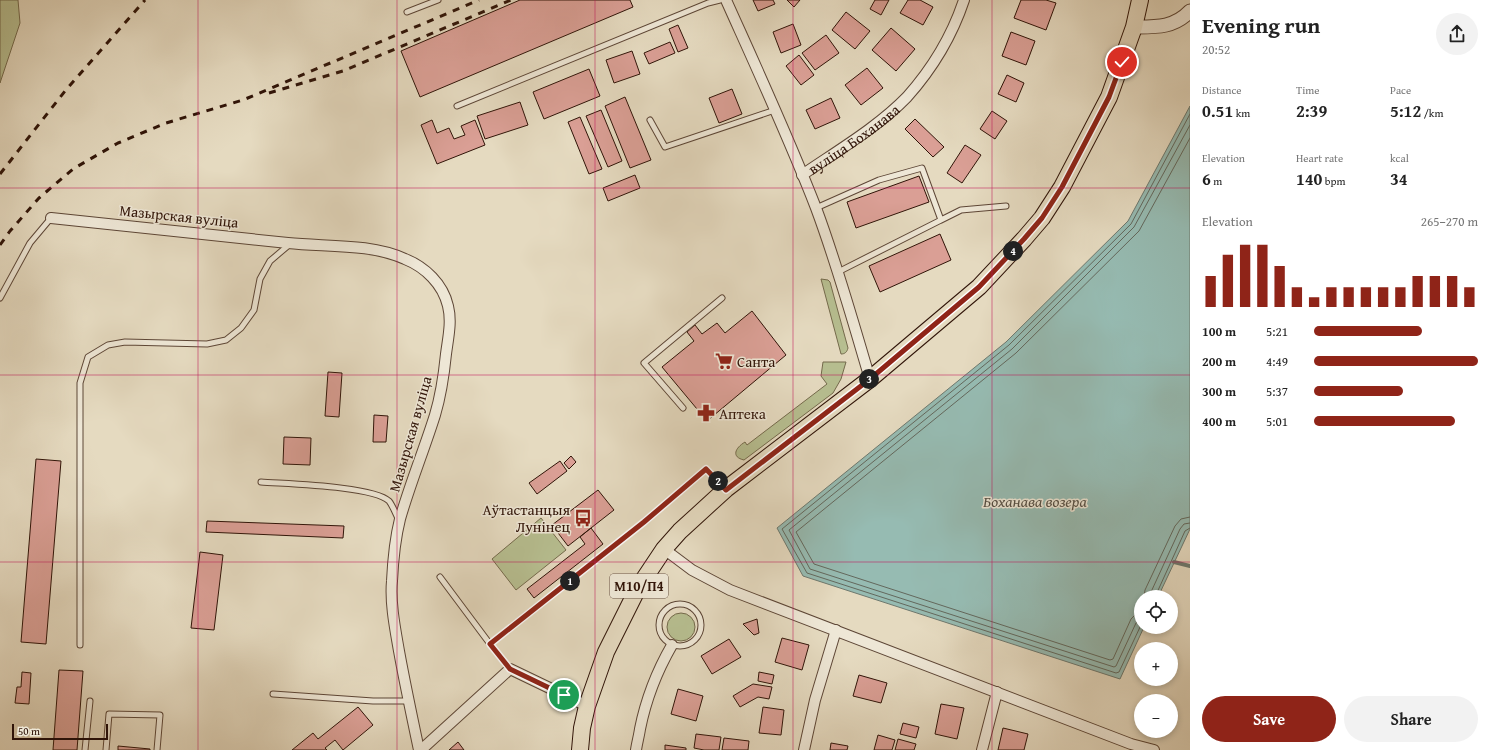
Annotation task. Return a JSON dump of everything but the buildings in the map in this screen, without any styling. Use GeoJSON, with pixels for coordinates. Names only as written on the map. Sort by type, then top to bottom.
{"type":"FeatureCollection","features":[{"type":"Feature","properties":{"kind":"main road","name":"М10/П4"},"geometry":{"type":"LineString","coordinates":[[580,750],[582,728],[587,706],[606,652],[638,588],[664,550],[694,517],[726,490],[870,379],[979,287],[1042,218],[1062,187],[1109,97],[1134,27],[1140,0]]}},
{"type":"Feature","properties":{"kind":"street","name":"вуліца Боханава"},"geometry":{"type":"LineString","coordinates":[[726,0],[802,175],[877,123],[907,97],[932,65],[947,41],[964,0]]}},
{"type":"Feature","properties":{"kind":"street"},"geometry":{"type":"LineString","coordinates":[[1134,27],[1162,27],[1184,17],[1190,11]]}},
{"type":"Feature","properties":{"kind":"street"},"geometry":{"type":"LineString","coordinates":[[802,175],[816,208],[838,272],[870,379]]}},
{"type":"Feature","properties":{"kind":"street","name":"Мазырская вуліца"},"geometry":{"type":"LineString","coordinates":[[51,218],[291,243],[351,247],[386,252],[416,264],[430,274],[442,292],[448,305],[450,324],[442,385],[435,413],[400,521],[391,584],[395,627],[408,701],[420,750]]}},
{"type":"Feature","properties":{"kind":"street"},"geometry":{"type":"LineString","coordinates":[[664,550],[692,570],[730,590],[1131,744],[1149,749]]}},
{"type":"Feature","properties":{"kind":"street"},"geometry":{"type":"LineString","coordinates":[[804,750],[815,700],[836,630]]}},
{"type":"Feature","properties":{"kind":"street"},"geometry":{"type":"LineString","coordinates":[[636,750],[643,716],[650,693],[660,667],[672,645]]}},
{"type":"Feature","properties":{"kind":"street"},"geometry":{"type":"LineString","coordinates":[[420,750],[510,669],[587,706]]}},
{"type":"Feature","properties":{"kind":"street"},"geometry":{"type":"LineString","coordinates":[[982,750],[997,692]]}},
{"type":"Feature","properties":{"kind":"lane"},"geometry":{"type":"LineString","coordinates":[[407,12],[438,0]]}},
{"type":"Feature","properties":{"kind":"lane"},"geometry":{"type":"LineString","coordinates":[[457,106],[708,2],[720,0]]}},
{"type":"Feature","properties":{"kind":"lane"},"geometry":{"type":"LineString","coordinates":[[650,120],[665,147],[775,110]]}},
{"type":"Feature","properties":{"kind":"lane"},"geometry":{"type":"LineString","coordinates":[[816,208],[879,180],[922,168],[941,220]]}},
{"type":"Feature","properties":{"kind":"lane"},"geometry":{"type":"LineString","coordinates":[[838,272],[961,210],[1006,206]]}},
{"type":"Feature","properties":{"kind":"lane"},"geometry":{"type":"LineString","coordinates":[[0,298],[30,243],[51,218]]}},
{"type":"Feature","properties":{"kind":"lane"},"geometry":{"type":"LineString","coordinates":[[80,645],[80,383],[88,357],[108,345],[125,342],[207,344],[226,340],[241,328],[254,310],[260,279],[270,261],[291,243]]}},
{"type":"Feature","properties":{"kind":"lane"},"geometry":{"type":"LineString","coordinates":[[683,408],[644,363],[722,298]]}},
{"type":"Feature","properties":{"kind":"lane"},"geometry":{"type":"LineString","coordinates":[[490,644],[644,522],[706,469],[726,490]]}},
{"type":"Feature","properties":{"kind":"lane"},"geometry":{"type":"LineString","coordinates":[[261,482],[360,490],[376,494],[389,501],[400,521]]}},
{"type":"Feature","properties":{"kind":"lane"},"geometry":{"type":"LineString","coordinates":[[440,577],[510,669]]}},
{"type":"Feature","properties":{"kind":"lane"},"geometry":{"type":"LineString","coordinates":[[676,605],[686,605],[697,612],[700,618],[701,625],[699,634],[694,642],[687,645],[672,645],[662,636],[659,624],[660,620],[663,613],[669,608],[676,605]]}},
{"type":"Feature","properties":{"kind":"lane"},"geometry":{"type":"LineString","coordinates":[[273,694],[373,701],[408,701]]}},
{"type":"Feature","properties":{"kind":"lane"},"geometry":{"type":"LineString","coordinates":[[85,750],[90,701]]}},
{"type":"Feature","properties":{"kind":"lane"},"geometry":{"type":"LineString","coordinates":[[106,750],[109,714],[160,715],[157,750]]}},
{"type":"Feature","properties":{"kind":"green space"},"geometry":{"type":"Polygon","coordinates":[[[0,0],[18,0],[20,23],[0,83],[0,0]]]}},
{"type":"Feature","properties":{"kind":"green space"},"geometry":{"type":"Polygon","coordinates":[[[821,279],[828,280],[830,282],[848,348],[844,354],[841,354],[821,279]]]}},
{"type":"Feature","properties":{"kind":"green space"},"geometry":{"type":"Polygon","coordinates":[[[823,362],[846,362],[841,379],[833,393],[744,460],[737,457],[736,452],[742,444],[745,442],[747,445],[827,384],[821,376],[823,362]]]}},
{"type":"Feature","properties":{"kind":"green space"},"geometry":{"type":"Polygon","coordinates":[[[541,518],[566,550],[516,590],[492,559],[541,518]]]}},
{"type":"Feature","properties":{"kind":"green space"},"geometry":{"type":"Polygon","coordinates":[[[681,613],[691,617],[695,627],[691,637],[681,641],[671,637],[667,627],[671,617],[681,613]]]}},
{"type":"Feature","properties":{"kind":"water","name":"Боханава возера"},"geometry":{"type":"Polygon","coordinates":[[[1190,106],[1190,529],[1161,590],[1134,590],[1134,634],[1141,634],[1137,642],[1134,642],[1134,649],[1120,679],[803,576],[777,528],[1006,342],[1128,221],[1190,106]]]}},
{"type":"Feature","properties":{"kind":"waterway"},"geometry":{"type":"LineString","coordinates":[[1174,562],[1190,566]]}},
{"type":"Feature","properties":{"kind":"railway"},"geometry":{"type":"LineString","coordinates":[[0,174],[65,91],[145,0]]}},
{"type":"Feature","properties":{"kind":"railway"},"geometry":{"type":"LineString","coordinates":[[0,245],[10,231],[39,198],[73,169],[118,143],[166,123],[243,100],[479,0]]}},
{"type":"Feature","properties":{"kind":"railway"},"geometry":{"type":"LineString","coordinates":[[269,93],[343,71],[511,0]]}},
{"type":"Feature","properties":{"kind":"place","name":"Санта"},"geometry":{"type":"Point","coordinates":[724,361]}},
{"type":"Feature","properties":{"kind":"place","name":"Аптека"},"geometry":{"type":"Point","coordinates":[706,413]}},
{"type":"Feature","properties":{"kind":"place","name":"Аўтастанцыя Лунінец"},"geometry":{"type":"Point","coordinates":[583,518]}},
{"type":"Feature","properties":{"kind":"route"},"geometry":{"type":"LineString","coordinates":[[564,695],[510,669],[490,644],[644,522],[706,469],[726,490],[870,379],[979,287],[1042,218],[1062,187],[1109,97],[1122,62]]}}]}
